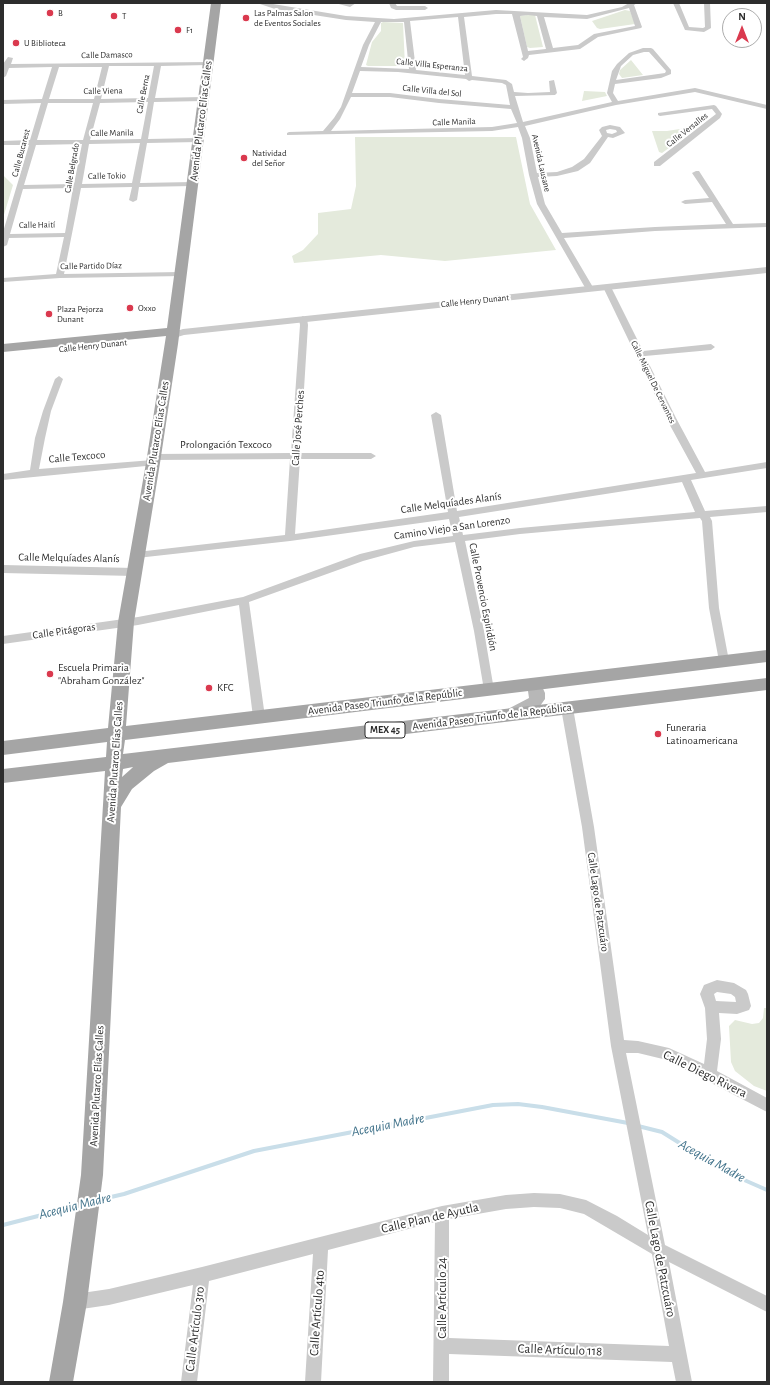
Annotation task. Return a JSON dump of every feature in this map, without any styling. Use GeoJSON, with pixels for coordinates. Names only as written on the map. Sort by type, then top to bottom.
{"type":"FeatureCollection","features":[{"type":"Feature","properties":{"kind":"main road","name":"Avenida Plutarco Elías Calles"},"geometry":{"type":"LineString","coordinates":[[61,1382],[75,1302],[92,1175],[104,979],[111,807],[126,622],[175,333],[180,274],[216,3]]}},
{"type":"Feature","properties":{"kind":"main road","name":"Calle Henry Dunant"},"geometry":{"type":"LineString","coordinates":[[3,348],[175,333]]}},
{"type":"Feature","properties":{"kind":"main road","name":"Calle Henry Dunant"},"geometry":{"type":"LineString","coordinates":[[3,355],[154,339],[175,333]]}},
{"type":"Feature","properties":{"kind":"main road","name":"Avenida Paseo Triunfo de la Repúblic"},"geometry":{"type":"LineString","coordinates":[[3,748],[767,656]]}},
{"type":"Feature","properties":{"kind":"main road"},"geometry":{"type":"LineString","coordinates":[[511,714],[535,702],[537,699],[537,693],[534,684]]}},
{"type":"Feature","properties":{"kind":"main road","name":"Avenida Paseo Triunfo de la República"},"geometry":{"type":"LineString","coordinates":[[3,776],[767,684]]}},
{"type":"Feature","properties":{"kind":"main road"},"geometry":{"type":"LineString","coordinates":[[111,807],[126,784],[137,774],[148,766],[170,756]]}},
{"type":"Feature","properties":{"kind":"street"},"geometry":{"type":"LineString","coordinates":[[260,3],[311,9],[346,18],[379,20],[407,20],[485,12],[587,17],[633,4],[639,27]]}},
{"type":"Feature","properties":{"kind":"street"},"geometry":{"type":"LineString","coordinates":[[340,3],[350,5],[353,3]]}},
{"type":"Feature","properties":{"kind":"street"},"geometry":{"type":"LineString","coordinates":[[392,3],[393,7],[396,8],[425,5],[427,17]]}},
{"type":"Feature","properties":{"kind":"street"},"geometry":{"type":"LineString","coordinates":[[676,3],[687,29],[704,30],[708,28],[707,3]]}},
{"type":"Feature","properties":{"kind":"street"},"geometry":{"type":"LineString","coordinates":[[460,14],[469,79]]}},
{"type":"Feature","properties":{"kind":"street"},"geometry":{"type":"LineString","coordinates":[[518,14],[525,56],[550,50],[580,47],[595,34],[639,27],[648,30]]}},
{"type":"Feature","properties":{"kind":"street"},"geometry":{"type":"LineString","coordinates":[[540,14],[550,50]]}},
{"type":"Feature","properties":{"kind":"street"},"geometry":{"type":"LineString","coordinates":[[587,17],[590,24]]}},
{"type":"Feature","properties":{"kind":"street"},"geometry":{"type":"LineString","coordinates":[[325,133],[337,119],[348,95],[366,45],[379,20]]}},
{"type":"Feature","properties":{"kind":"street"},"geometry":{"type":"LineString","coordinates":[[407,20],[413,72]]}},
{"type":"Feature","properties":{"kind":"street"},"geometry":{"type":"LineString","coordinates":[[612,86],[666,76],[669,71],[653,52],[649,50],[643,50],[631,54],[615,71],[610,93],[619,102]]}},
{"type":"Feature","properties":{"kind":"street"},"geometry":{"type":"LineString","coordinates":[[3,76],[5,66],[10,58]]}},
{"type":"Feature","properties":{"kind":"street","name":"Calle Damasco"},"geometry":{"type":"LineString","coordinates":[[5,66],[208,63]]}},
{"type":"Feature","properties":{"kind":"street","name":"Calle Belgrado"},"geometry":{"type":"LineString","coordinates":[[60,276],[86,142],[106,64]]}},
{"type":"Feature","properties":{"kind":"street","name":"Calle Berna"},"geometry":{"type":"LineString","coordinates":[[133,200],[158,64]]}},
{"type":"Feature","properties":{"kind":"street","name":"Calle Bucarest"},"geometry":{"type":"LineString","coordinates":[[3,245],[56,65]]}},
{"type":"Feature","properties":{"kind":"street","name":"Calle Villa Esperanza"},"geometry":{"type":"LineString","coordinates":[[357,69],[413,72],[469,79],[504,81]]}},
{"type":"Feature","properties":{"kind":"street","name":"Avenida Lausane"},"geometry":{"type":"LineString","coordinates":[[504,81],[510,85],[514,107],[526,138],[533,175],[541,204],[590,289]]}},
{"type":"Feature","properties":{"kind":"street"},"geometry":{"type":"LineString","coordinates":[[512,96],[524,97],[528,95],[553,94],[552,81]]}},
{"type":"Feature","properties":{"kind":"street","name":"Calle Manila"},"geometry":{"type":"LineString","coordinates":[[289,134],[466,131],[521,125],[619,102],[697,90],[767,107]]}},
{"type":"Feature","properties":{"kind":"street","name":"Calle Versalles"},"geometry":{"type":"LineString","coordinates":[[658,164],[718,117],[719,114],[697,90]]}},
{"type":"Feature","properties":{"kind":"street","name":"Calle Villa del Sol"},"geometry":{"type":"LineString","coordinates":[[348,95],[390,95],[439,101],[514,107]]}},
{"type":"Feature","properties":{"kind":"street","name":"Calle Viena"},"geometry":{"type":"LineString","coordinates":[[3,102],[203,99]]}},
{"type":"Feature","properties":{"kind":"street","name":"Calle Versalles"},"geometry":{"type":"LineString","coordinates":[[660,114],[712,107]]}},
{"type":"Feature","properties":{"kind":"street"},"geometry":{"type":"LineString","coordinates":[[533,175],[557,174],[575,169],[587,161],[606,135]]}},
{"type":"Feature","properties":{"kind":"street","name":"Calle Manila"},"geometry":{"type":"LineString","coordinates":[[3,143],[198,140]]}},
{"type":"Feature","properties":{"kind":"street"},"geometry":{"type":"LineString","coordinates":[[696,173],[731,226]]}},
{"type":"Feature","properties":{"kind":"street","name":"Calle Tokio"},"geometry":{"type":"LineString","coordinates":[[21,187],[193,184]]}},
{"type":"Feature","properties":{"kind":"street"},"geometry":{"type":"LineString","coordinates":[[685,202],[714,200]]}},
{"type":"Feature","properties":{"kind":"street"},"geometry":{"type":"LineString","coordinates":[[559,236],[648,230],[767,225]]}},
{"type":"Feature","properties":{"kind":"street","name":"Calle Haití"},"geometry":{"type":"LineString","coordinates":[[6,236],[68,235]]}},
{"type":"Feature","properties":{"kind":"street","name":"Calle Henry Dunant"},"geometry":{"type":"LineString","coordinates":[[175,333],[767,270]]}},
{"type":"Feature","properties":{"kind":"street","name":"Calle Partido Díaz"},"geometry":{"type":"LineString","coordinates":[[3,280],[60,276],[180,274]]}},
{"type":"Feature","properties":{"kind":"street","name":"Calle Miguel De Cervantes"},"geometry":{"type":"LineString","coordinates":[[607,287],[671,418],[702,475]]}},
{"type":"Feature","properties":{"kind":"street","name":"Calle José Perches"},"geometry":{"type":"LineString","coordinates":[[290,538],[304,325],[303,319]]}},
{"type":"Feature","properties":{"kind":"street"},"geometry":{"type":"LineString","coordinates":[[640,354],[711,347]]}},
{"type":"Feature","properties":{"kind":"street"},"geometry":{"type":"LineString","coordinates":[[34,473],[47,410],[59,380]]}},
{"type":"Feature","properties":{"kind":"street","name":"Calle Provencio Espiridión"},"geometry":{"type":"LineString","coordinates":[[436,415],[453,515],[479,631],[489,690]]}},
{"type":"Feature","properties":{"kind":"street","name":"Prolongación Texcoco"},"geometry":{"type":"LineString","coordinates":[[153,460],[371,456]]}},
{"type":"Feature","properties":{"kind":"street","name":"Calle Texcoco"},"geometry":{"type":"LineString","coordinates":[[3,477],[153,460]]}},
{"type":"Feature","properties":{"kind":"street","name":"Calle Melquíades Alanís"},"geometry":{"type":"LineString","coordinates":[[137,555],[290,538],[453,515],[767,465]]}},
{"type":"Feature","properties":{"kind":"street"},"geometry":{"type":"LineString","coordinates":[[685,478],[702,514],[707,521],[714,608],[724,661]]}},
{"type":"Feature","properties":{"kind":"street","name":"Camino Viejo a San Lorenzo"},"geometry":{"type":"LineString","coordinates":[[126,622],[244,600],[377,552],[414,544],[459,538],[767,509]]}},
{"type":"Feature","properties":{"kind":"street","name":"Calle Melquíades Alanís"},"geometry":{"type":"LineString","coordinates":[[3,569],[134,572]]}},
{"type":"Feature","properties":{"kind":"street"},"geometry":{"type":"LineString","coordinates":[[244,600],[259,717]]}},
{"type":"Feature","properties":{"kind":"street","name":"Calle Pitágoras"},"geometry":{"type":"LineString","coordinates":[[3,640],[126,622]]}},
{"type":"Feature","properties":{"kind":"street","name":"Calle Lago de Patzcuáro"},"geometry":{"type":"LineString","coordinates":[[567,708],[588,827],[618,1046],[629,1095],[684,1382]]}},
{"type":"Feature","properties":{"kind":"street"},"geometry":{"type":"LineString","coordinates":[[710,1074],[714,1039],[712,1007]]}},
{"type":"Feature","properties":{"kind":"street","name":"Calle Diego Rivera"},"geometry":{"type":"LineString","coordinates":[[618,1046],[638,1047],[669,1054],[767,1105]]}},
{"type":"Feature","properties":{"kind":"street","name":"Calle Plan de Ayutla"},"geometry":{"type":"LineString","coordinates":[[75,1302],[109,1297],[202,1276],[442,1213],[506,1202],[534,1200],[560,1201],[586,1207],[658,1249],[767,1304]]}},
{"type":"Feature","properties":{"kind":"street","name":"Calle Artículo 24"},"geometry":{"type":"LineString","coordinates":[[441,1382],[442,1213]]}},
{"type":"Feature","properties":{"kind":"street","name":"Calle Artículo 4to"},"geometry":{"type":"LineString","coordinates":[[313,1382],[322,1244]]}},
{"type":"Feature","properties":{"kind":"street","name":"Calle Artículo 3ro"},"geometry":{"type":"LineString","coordinates":[[189,1382],[202,1276]]}},
{"type":"Feature","properties":{"kind":"street","name":"Calle Artículo 118"},"geometry":{"type":"LineString","coordinates":[[442,1346],[679,1354]]}},
{"type":"Feature","properties":{"kind":"shaded area"},"geometry":{"type":"Polygon","coordinates":[[[625,10],[630,11],[635,24],[600,29],[597,28],[592,21],[625,10]]]}},
{"type":"Feature","properties":{"kind":"shaded area"},"geometry":{"type":"Polygon","coordinates":[[[535,15],[543,47],[527,47],[520,16],[535,15]]]}},
{"type":"Feature","properties":{"kind":"shaded area"},"geometry":{"type":"Polygon","coordinates":[[[381,23],[403,23],[405,66],[366,65],[372,42],[381,31],[381,23]]]}},
{"type":"Feature","properties":{"kind":"shaded area"},"geometry":{"type":"Polygon","coordinates":[[[631,60],[643,75],[622,78],[619,74],[620,70],[631,60]]]}},
{"type":"Feature","properties":{"kind":"shaded area"},"geometry":{"type":"Polygon","coordinates":[[[584,91],[605,92],[607,96],[582,101],[584,91]]]}},
{"type":"Feature","properties":{"kind":"shaded area"},"geometry":{"type":"Polygon","coordinates":[[[699,126],[662,153],[659,152],[652,131],[667,131],[699,126]]]}},
{"type":"Feature","properties":{"kind":"shaded area"},"geometry":{"type":"Polygon","coordinates":[[[355,137],[516,137],[530,204],[556,250],[445,261],[381,255],[294,263],[292,256],[303,250],[318,234],[318,213],[351,209],[356,186],[355,137]]]}},
{"type":"Feature","properties":{"kind":"shaded area"},"geometry":{"type":"Polygon","coordinates":[[[3,175],[13,185],[3,218],[3,175]]]}},
{"type":"Feature","properties":{"kind":"shaded area"},"geometry":{"type":"Polygon","coordinates":[[[764,1008],[767,1008],[767,1091],[754,1086],[735,1071],[731,1062],[729,1026],[735,1020],[752,1024],[759,1023],[763,1018],[764,1008]]]}},
{"type":"Feature","properties":{"kind":"waterway","name":"Acequia Madre"},"geometry":{"type":"LineString","coordinates":[[98,1200],[124,1194],[254,1151],[493,1105],[518,1104],[542,1107],[628,1123]]}},
{"type":"Feature","properties":{"kind":"waterway","name":"Acequia Madre"},"geometry":{"type":"LineString","coordinates":[[638,1126],[662,1132],[726,1172],[767,1190]]}},
{"type":"Feature","properties":{"kind":"waterway","name":"Acequia Madre"},"geometry":{"type":"LineString","coordinates":[[3,1225],[81,1205]]}},
{"type":"Feature","properties":{"kind":"place","name":"B"},"geometry":{"type":"Point","coordinates":[50,13]}},
{"type":"Feature","properties":{"kind":"place","name":"T"},"geometry":{"type":"Point","coordinates":[114,16]}},
{"type":"Feature","properties":{"kind":"place","name":"Las Palmas Salon de Eventos Sociales"},"geometry":{"type":"Point","coordinates":[246,18]}},
{"type":"Feature","properties":{"kind":"place","name":"F1"},"geometry":{"type":"Point","coordinates":[178,30]}},
{"type":"Feature","properties":{"kind":"place","name":"U Biblioteca"},"geometry":{"type":"Point","coordinates":[16,43]}},
{"type":"Feature","properties":{"kind":"place","name":"Natividad del Señor"},"geometry":{"type":"Point","coordinates":[244,158]}},
{"type":"Feature","properties":{"kind":"place","name":"Oxxo"},"geometry":{"type":"Point","coordinates":[130,308]}},
{"type":"Feature","properties":{"kind":"place","name":"Plaza Pejorza Dunant"},"geometry":{"type":"Point","coordinates":[49,314]}},
{"type":"Feature","properties":{"kind":"place","name":"Escuela Primaria \"Abraham González\""},"geometry":{"type":"Point","coordinates":[50,674]}},
{"type":"Feature","properties":{"kind":"place","name":"KFC"},"geometry":{"type":"Point","coordinates":[209,688]}},
{"type":"Feature","properties":{"kind":"place","name":"Funeraria Latinoamericana"},"geometry":{"type":"Point","coordinates":[658,734]}}]}
